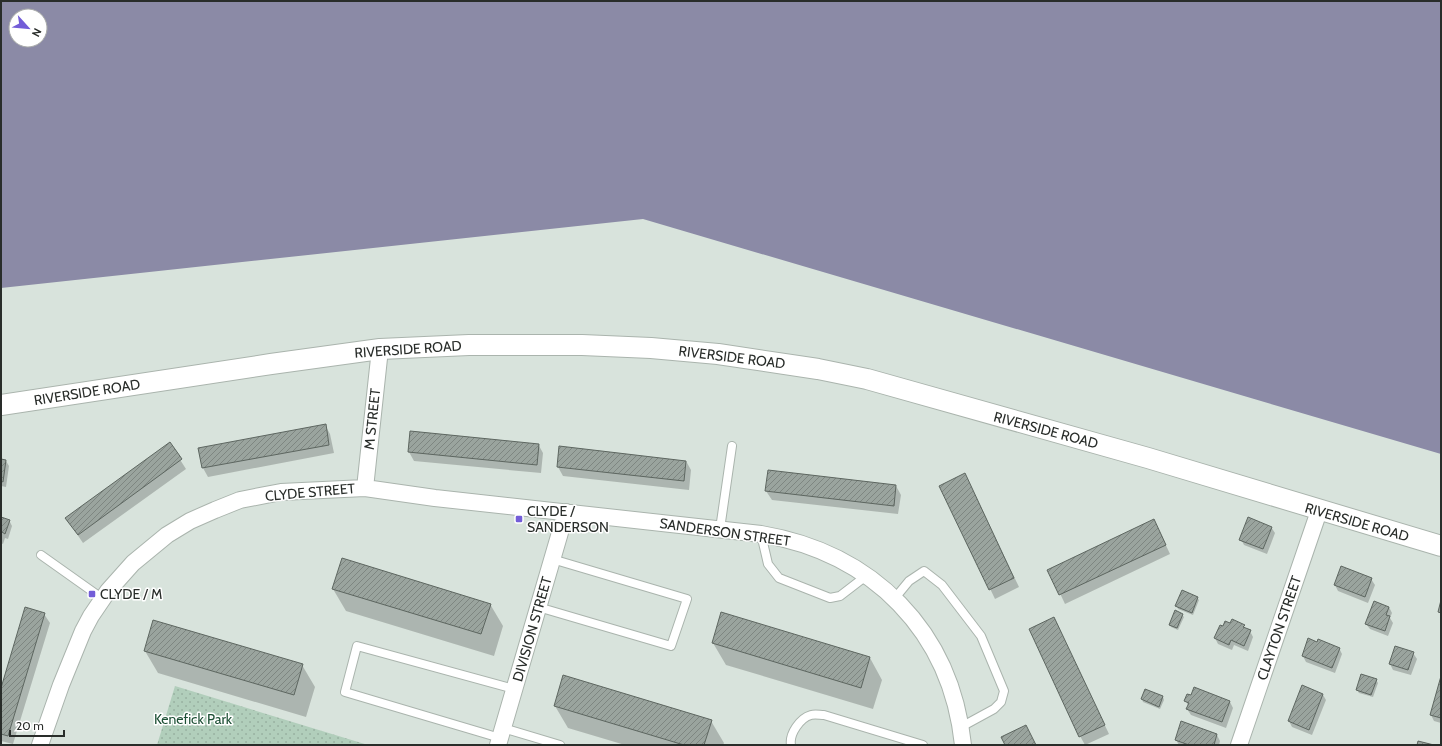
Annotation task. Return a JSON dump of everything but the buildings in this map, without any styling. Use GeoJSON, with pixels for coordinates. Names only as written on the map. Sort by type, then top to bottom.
{"type":"FeatureCollection","features":[{"type":"Feature","properties":{"kind":"street","name":"RIVERSIDE ROAD"},"geometry":{"type":"LineString","coordinates":[[1,405],[287,361],[380,349],[424,346],[514,344],[582,345],[643,347],[718,354],[818,369],[867,379],[1148,458],[1319,511],[1441,546]]}},
{"type":"Feature","properties":{"kind":"street","name":"M STREET"},"geometry":{"type":"LineString","coordinates":[[365,488],[380,349]]}},
{"type":"Feature","properties":{"kind":"street","name":"CLYDE STREET"},"geometry":{"type":"LineString","coordinates":[[40,745],[61,685],[77,647],[91,616],[103,599],[118,579],[150,548],[178,528],[215,510],[240,500],[281,492],[365,488],[435,498],[566,512]]}},
{"type":"Feature","properties":{"kind":"street","name":"CLAYTON STREET"},"geometry":{"type":"LineString","coordinates":[[1239,745],[1319,511]]}},
{"type":"Feature","properties":{"kind":"street","name":"SANDERSON STREET"},"geometry":{"type":"LineString","coordinates":[[566,512],[761,534],[809,546],[841,561],[866,576],[895,598],[920,628],[938,656],[953,695],[964,745]]}},
{"type":"Feature","properties":{"kind":"street","name":"DIVISION STREET"},"geometry":{"type":"LineString","coordinates":[[500,737],[566,512]]}},
{"type":"Feature","properties":{"kind":"lane"},"geometry":{"type":"LineString","coordinates":[[720,529],[732,446]]}},
{"type":"Feature","properties":{"kind":"lane"},"geometry":{"type":"LineString","coordinates":[[761,534],[768,564],[779,578],[830,598],[840,596],[866,576]]}},
{"type":"Feature","properties":{"kind":"lane"},"geometry":{"type":"LineString","coordinates":[[41,555],[103,599]]}},
{"type":"Feature","properties":{"kind":"lane"},"geometry":{"type":"LineString","coordinates":[[538,607],[671,646],[687,599],[552,559]]}},
{"type":"Feature","properties":{"kind":"lane"},"geometry":{"type":"LineString","coordinates":[[895,598],[909,581],[924,571],[942,585],[981,636],[1004,691],[1001,702],[994,710],[961,727]]}},
{"type":"Feature","properties":{"kind":"lane"},"geometry":{"type":"LineString","coordinates":[[514,689],[357,646],[345,692],[500,737],[560,745]]}},
{"type":"Feature","properties":{"kind":"lane"},"geometry":{"type":"LineString","coordinates":[[791,745],[795,729],[801,720],[812,714],[824,715],[923,745]]}},
{"type":"Feature","properties":{"kind":"green space","name":"Kenefick Park"},"geometry":{"type":"Polygon","coordinates":[[[175,686],[368,745],[157,745],[175,686]]]}},
{"type":"Feature","properties":{"kind":"water"},"geometry":{"type":"Polygon","coordinates":[[[1,1],[1441,1],[1441,454],[643,219],[1,288],[1,1]]]}},
{"type":"Feature","properties":{"kind":"place","name":"CLYDE / SANDERSON"},"geometry":{"type":"Point","coordinates":[519,519]}},
{"type":"Feature","properties":{"kind":"place","name":"CLYDE / M"},"geometry":{"type":"Point","coordinates":[92,594]}}]}
